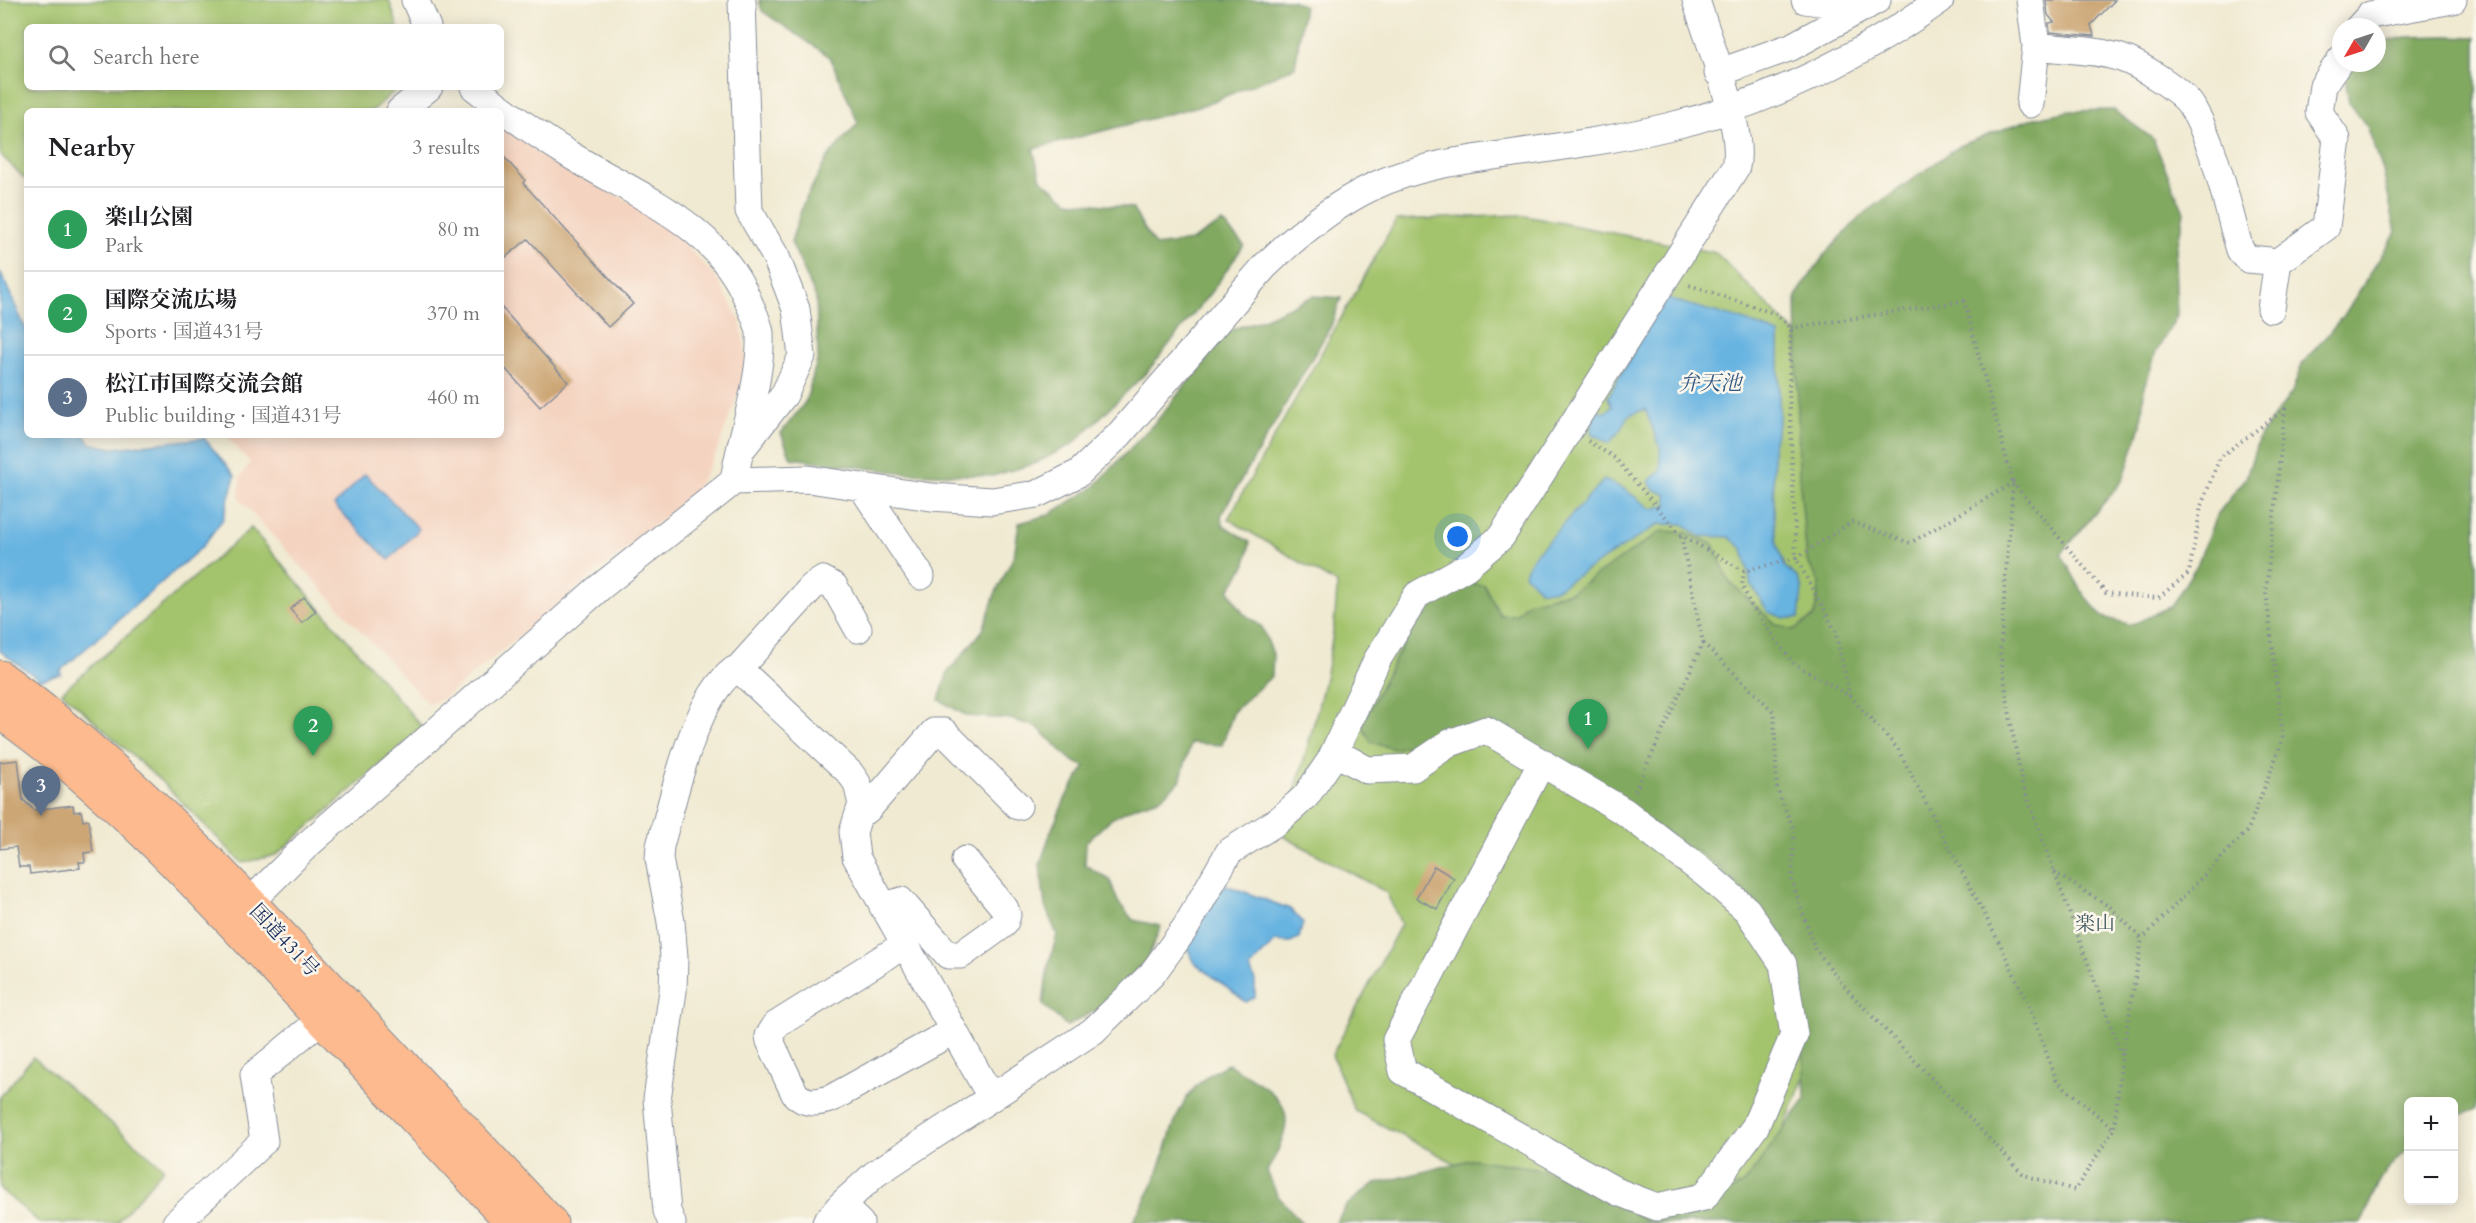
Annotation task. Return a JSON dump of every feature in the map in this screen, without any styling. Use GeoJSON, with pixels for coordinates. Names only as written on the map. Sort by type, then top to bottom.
{"type":"FeatureCollection","features":[{"type":"Feature","properties":{"kind":"highway","name":"国道431号"},"geometry":{"type":"LineString","coordinates":[[0,677],[57,719],[137,789],[241,912],[322,1019],[513,1223]]}},
{"type":"Feature","properties":{"kind":"highway","name":"国道431号"},"geometry":{"type":"LineString","coordinates":[[0,712],[41,741],[241,912],[551,1223]]}},
{"type":"Feature","properties":{"kind":"street"},"geometry":{"type":"LineString","coordinates":[[415,0],[426,24]]}},
{"type":"Feature","properties":{"kind":"street"},"geometry":{"type":"LineString","coordinates":[[738,454],[784,395],[802,356],[796,309],[776,257],[749,211],[742,0]]}},
{"type":"Feature","properties":{"kind":"street"},"geometry":{"type":"LineString","coordinates":[[860,1223],[833,1214],[875,1174],[1093,1031],[1152,974],[1186,927],[1229,852],[1278,821],[1306,796],[1335,752],[1377,660],[1417,596],[1466,567],[1502,537],[1664,277],[1736,167],[1738,150],[1730,109],[1696,0]]}},
{"type":"Feature","properties":{"kind":"street"},"geometry":{"type":"LineString","coordinates":[[1805,0],[1859,4]]}},
{"type":"Feature","properties":{"kind":"street"},"geometry":{"type":"LineString","coordinates":[[241,912],[306,846],[599,588],[734,481],[808,479],[931,497],[992,501],[1037,494],[1079,473],[1119,435],[1266,266],[1290,242],[1347,200],[1407,173],[1446,163],[1636,134],[1730,109],[1775,93],[1855,56],[1940,0]]}},
{"type":"Feature","properties":{"kind":"street"},"geometry":{"type":"LineString","coordinates":[[2030,0],[2036,46],[2030,104]]}},
{"type":"Feature","properties":{"kind":"street"},"geometry":{"type":"LineString","coordinates":[[2367,18],[2370,15],[2453,0]]}},
{"type":"Feature","properties":{"kind":"street"},"geometry":{"type":"LineString","coordinates":[[1718,73],[1791,46],[1859,4]]}},
{"type":"Feature","properties":{"kind":"street"},"geometry":{"type":"LineString","coordinates":[[2036,46],[2120,57],[2134,63],[2182,95],[2192,106],[2214,160],[2240,250],[2248,259],[2270,261],[2277,268],[2271,309]]}},
{"type":"Feature","properties":{"kind":"street"},"geometry":{"type":"LineString","coordinates":[[2275,264],[2326,227],[2337,139],[2319,112],[2323,86],[2332,72]]}},
{"type":"Feature","properties":{"kind":"street"},"geometry":{"type":"LineString","coordinates":[[404,108],[425,90]]}},
{"type":"Feature","properties":{"kind":"street"},"geometry":{"type":"LineString","coordinates":[[478,90],[500,108]]}},
{"type":"Feature","properties":{"kind":"street"},"geometry":{"type":"LineString","coordinates":[[504,111],[569,154],[661,205],[712,245],[740,280],[760,331],[756,377],[734,481]]}},
{"type":"Feature","properties":{"kind":"street"},"geometry":{"type":"LineString","coordinates":[[862,487],[921,576]]}},
{"type":"Feature","properties":{"kind":"street"},"geometry":{"type":"LineString","coordinates":[[672,1223],[667,1211],[657,1099],[673,991],[674,957],[659,859],[660,846],[705,706],[723,680],[737,670],[812,586],[824,580],[834,586],[858,629]]}},
{"type":"Feature","properties":{"kind":"street"},"geometry":{"type":"LineString","coordinates":[[737,670],[850,773],[860,792],[862,804],[853,832],[856,857],[991,1097]]}},
{"type":"Feature","properties":{"kind":"street"},"geometry":{"type":"LineString","coordinates":[[860,814],[868,809],[934,732],[939,730],[944,732],[1018,806]]}},
{"type":"Feature","properties":{"kind":"street"},"geometry":{"type":"LineString","coordinates":[[1335,752],[1367,770],[1413,768],[1450,743],[1486,730],[1542,762],[1625,812],[1747,910],[1783,964],[1794,1035],[1755,1127],[1704,1197],[1657,1207],[1618,1192],[1404,1071],[1396,1040],[1542,762]]}},
{"type":"Feature","properties":{"kind":"street"},"geometry":{"type":"LineString","coordinates":[[883,907],[900,901],[948,955],[955,957],[962,955],[1004,924],[1007,915],[1005,909],[964,860]]}},
{"type":"Feature","properties":{"kind":"street"},"geometry":{"type":"LineString","coordinates":[[904,945],[776,1025],[771,1031],[770,1041],[795,1094],[801,1100],[816,1103],[823,1101],[953,1031]]}},
{"type":"Feature","properties":{"kind":"street"},"geometry":{"type":"LineString","coordinates":[[176,1223],[264,1141],[254,1076],[322,1019]]}},
{"type":"Feature","properties":{"kind":"path"},"geometry":{"type":"LineString","coordinates":[[1664,277],[1776,314],[1791,328],[1789,388],[1796,558],[1835,630],[1850,696]]}},
{"type":"Feature","properties":{"kind":"path"},"geometry":{"type":"LineString","coordinates":[[1791,328],[1964,301],[2013,483],[2000,652],[2022,783],[2122,1056]]}},
{"type":"Feature","properties":{"kind":"path"},"geometry":{"type":"LineString","coordinates":[[1681,536],[1703,643],[1774,712],[1777,789],[1794,830],[1792,881],[1815,949],[1852,995],[2024,1175],[2075,1190],[2114,1129],[2122,1056],[2142,939],[2248,830],[2283,738],[2266,591],[2285,409],[2220,457],[2201,506],[2189,573],[2158,598],[2106,593],[2013,483]]}},
{"type":"Feature","properties":{"kind":"path"},"geometry":{"type":"LineString","coordinates":[[1572,423],[1584,439],[1615,458],[1681,536],[1744,571],[1796,558],[1852,522],[1910,543],[2013,483]]}},
{"type":"Feature","properties":{"kind":"path"},"geometry":{"type":"LineString","coordinates":[[1744,571],[1742,585],[1751,605],[1793,663],[1850,696],[1898,749],[2028,1004],[2057,1081],[2114,1129]]}},
{"type":"Feature","properties":{"kind":"path"},"geometry":{"type":"LineString","coordinates":[[1625,812],[1703,643]]}},
{"type":"Feature","properties":{"kind":"path"},"geometry":{"type":"LineString","coordinates":[[2053,872],[2110,907],[2142,939]]}},
{"type":"Feature","properties":{"kind":"shaded area"},"geometry":{"type":"Polygon","coordinates":[[[504,126],[549,162],[636,205],[665,225],[715,276],[740,320],[748,368],[717,451],[695,492],[444,698],[428,704],[239,499],[240,477],[250,463],[229,438],[504,438],[504,126]]]}},
{"type":"Feature","properties":{"kind":"green space"},"geometry":{"type":"Polygon","coordinates":[[[0,0],[389,0],[397,24],[24,24],[24,90],[396,90],[375,108],[24,108],[24,178],[0,154],[0,0]]]}},
{"type":"Feature","properties":{"kind":"green space"},"geometry":{"type":"Polygon","coordinates":[[[759,0],[1292,0],[1304,6],[1295,67],[1207,104],[1033,149],[1041,179],[1068,201],[1132,208],[1155,246],[1191,241],[1222,222],[1244,245],[1215,287],[1147,372],[1073,444],[1036,463],[993,476],[905,473],[791,458],[781,433],[806,401],[818,357],[816,298],[791,242],[803,204],[827,158],[858,123],[830,57],[762,11],[759,0]]]}},
{"type":"Feature","properties":{"kind":"green space","name":"楽山"},"geometry":{"type":"Polygon","coordinates":[[[2405,37],[2476,37],[2476,1109],[2458,1116],[2458,1097],[2404,1097],[2404,1152],[2392,1164],[2380,1182],[2362,1223],[1336,1223],[1346,1206],[1372,1185],[1473,1159],[1535,1168],[1587,1184],[1648,1222],[1691,1215],[1744,1183],[1805,1100],[1802,1019],[1756,902],[1713,862],[1492,723],[1394,749],[1371,742],[1362,726],[1397,656],[1430,605],[1441,594],[1461,581],[1484,585],[1500,615],[1515,615],[1528,602],[1571,592],[1662,531],[1685,532],[1713,544],[1729,581],[1775,624],[1793,630],[1814,617],[1820,583],[1807,561],[1799,474],[1796,296],[1825,254],[1862,215],[1961,145],[2030,119],[2070,111],[2114,110],[2153,139],[2184,212],[2175,259],[2177,316],[2156,352],[2144,390],[2141,426],[2123,480],[2061,554],[2085,596],[2103,617],[2132,625],[2171,606],[2197,565],[2216,516],[2246,478],[2259,437],[2292,392],[2302,364],[2343,317],[2396,232],[2383,171],[2367,126],[2349,104],[2345,77],[2348,72],[2386,72],[2386,42],[2405,37]]]}},
{"type":"Feature","properties":{"kind":"green space"},"geometry":{"type":"Polygon","coordinates":[[[1520,215],[1716,253],[1845,383],[1820,1037],[1767,1171],[1714,1223],[1569,1223],[1355,1111],[1332,1055],[1401,924],[1386,892],[1283,836],[1325,679],[1331,648],[1337,584],[1228,519],[1396,220],[1520,215]]]}},
{"type":"Feature","properties":{"kind":"green space"},"geometry":{"type":"Polygon","coordinates":[[[1313,296],[1341,298],[1331,326],[1221,515],[1223,525],[1250,542],[1246,564],[1229,590],[1242,612],[1262,627],[1273,654],[1272,676],[1234,711],[1222,745],[1191,743],[1180,781],[1159,799],[1134,807],[1111,819],[1086,842],[1085,865],[1110,880],[1118,902],[1133,920],[1161,926],[1148,958],[1104,1006],[1067,1026],[1043,1005],[1048,966],[1057,935],[1045,906],[1040,865],[1051,831],[1067,795],[1085,767],[1071,760],[1037,727],[1010,719],[967,716],[939,700],[948,672],[983,630],[995,594],[1014,556],[1019,523],[1048,515],[1093,488],[1159,418],[1230,330],[1261,320],[1313,296]]]}},
{"type":"Feature","properties":{"kind":"green space"},"geometry":{"type":"Polygon","coordinates":[[[251,528],[423,728],[276,855],[242,863],[165,785],[62,692],[251,528]]]}},
{"type":"Feature","properties":{"kind":"green space"},"geometry":{"type":"Polygon","coordinates":[[[33,1057],[164,1168],[117,1223],[40,1223],[0,1189],[0,1097],[33,1057]]]}},
{"type":"Feature","properties":{"kind":"green space"},"geometry":{"type":"Polygon","coordinates":[[[1228,1064],[1275,1095],[1282,1106],[1286,1117],[1285,1132],[1267,1171],[1277,1195],[1302,1223],[1132,1223],[1154,1183],[1179,1111],[1197,1086],[1210,1074],[1228,1064]]]}},
{"type":"Feature","properties":{"kind":"water"},"geometry":{"type":"Polygon","coordinates":[[[0,271],[24,325],[24,438],[87,438],[90,443],[113,448],[204,438],[235,476],[223,519],[202,547],[60,671],[61,674],[40,680],[0,651],[0,271]]]}},
{"type":"Feature","properties":{"kind":"water","name":"弁天池"},"geometry":{"type":"Polygon","coordinates":[[[1664,298],[1740,319],[1779,334],[1779,421],[1773,445],[1774,516],[1777,544],[1785,567],[1798,578],[1802,589],[1799,618],[1785,618],[1768,612],[1751,584],[1743,549],[1729,537],[1700,536],[1683,524],[1659,524],[1555,590],[1541,590],[1524,574],[1532,558],[1604,480],[1624,489],[1652,509],[1667,505],[1667,495],[1653,489],[1649,481],[1661,470],[1660,447],[1645,409],[1629,415],[1620,431],[1609,443],[1591,433],[1595,410],[1606,412],[1612,407],[1608,397],[1664,298]]]}},
{"type":"Feature","properties":{"kind":"water"},"geometry":{"type":"Polygon","coordinates":[[[365,474],[419,529],[389,560],[334,505],[365,474]]]}},
{"type":"Feature","properties":{"kind":"water"},"geometry":{"type":"Polygon","coordinates":[[[1226,885],[1290,909],[1303,922],[1299,938],[1290,942],[1275,941],[1250,968],[1255,981],[1255,997],[1246,1002],[1195,963],[1187,948],[1218,891],[1226,885]]]}},
{"type":"Feature","properties":{"kind":"building"},"geometry":{"type":"Polygon","coordinates":[[[2046,0],[2115,0],[2091,25],[2094,36],[2050,32],[2049,23],[2054,22],[2048,15],[2046,0]]]}},
{"type":"Feature","properties":{"kind":"building"},"geometry":{"type":"Polygon","coordinates":[[[504,157],[525,180],[523,183],[633,304],[608,327],[528,239],[504,259],[504,157]]]}},
{"type":"Feature","properties":{"kind":"building"},"geometry":{"type":"Polygon","coordinates":[[[504,310],[568,382],[540,407],[504,367],[504,310]]]}},
{"type":"Feature","properties":{"kind":"building"},"geometry":{"type":"Polygon","coordinates":[[[304,597],[316,611],[302,623],[290,609],[304,597]]]}},
{"type":"Feature","properties":{"kind":"building"},"geometry":{"type":"Polygon","coordinates":[[[18,760],[23,800],[34,810],[73,805],[74,812],[81,811],[83,821],[89,820],[93,852],[84,853],[85,862],[79,862],[80,868],[30,874],[29,867],[19,867],[16,847],[0,849],[0,762],[18,760]]]}},
{"type":"Feature","properties":{"kind":"building"},"geometry":{"type":"Polygon","coordinates":[[[1434,866],[1454,878],[1437,909],[1416,898],[1434,866]]]}},
{"type":"Feature","properties":{"kind":"place","name":"楽山公園"},"geometry":{"type":"Point","coordinates":[1588,749]}},
{"type":"Feature","properties":{"kind":"place","name":"国際交流広場"},"geometry":{"type":"Point","coordinates":[313,756]}},
{"type":"Feature","properties":{"kind":"place","name":"松江市国際交流会館"},"geometry":{"type":"Point","coordinates":[41,816]}}]}
